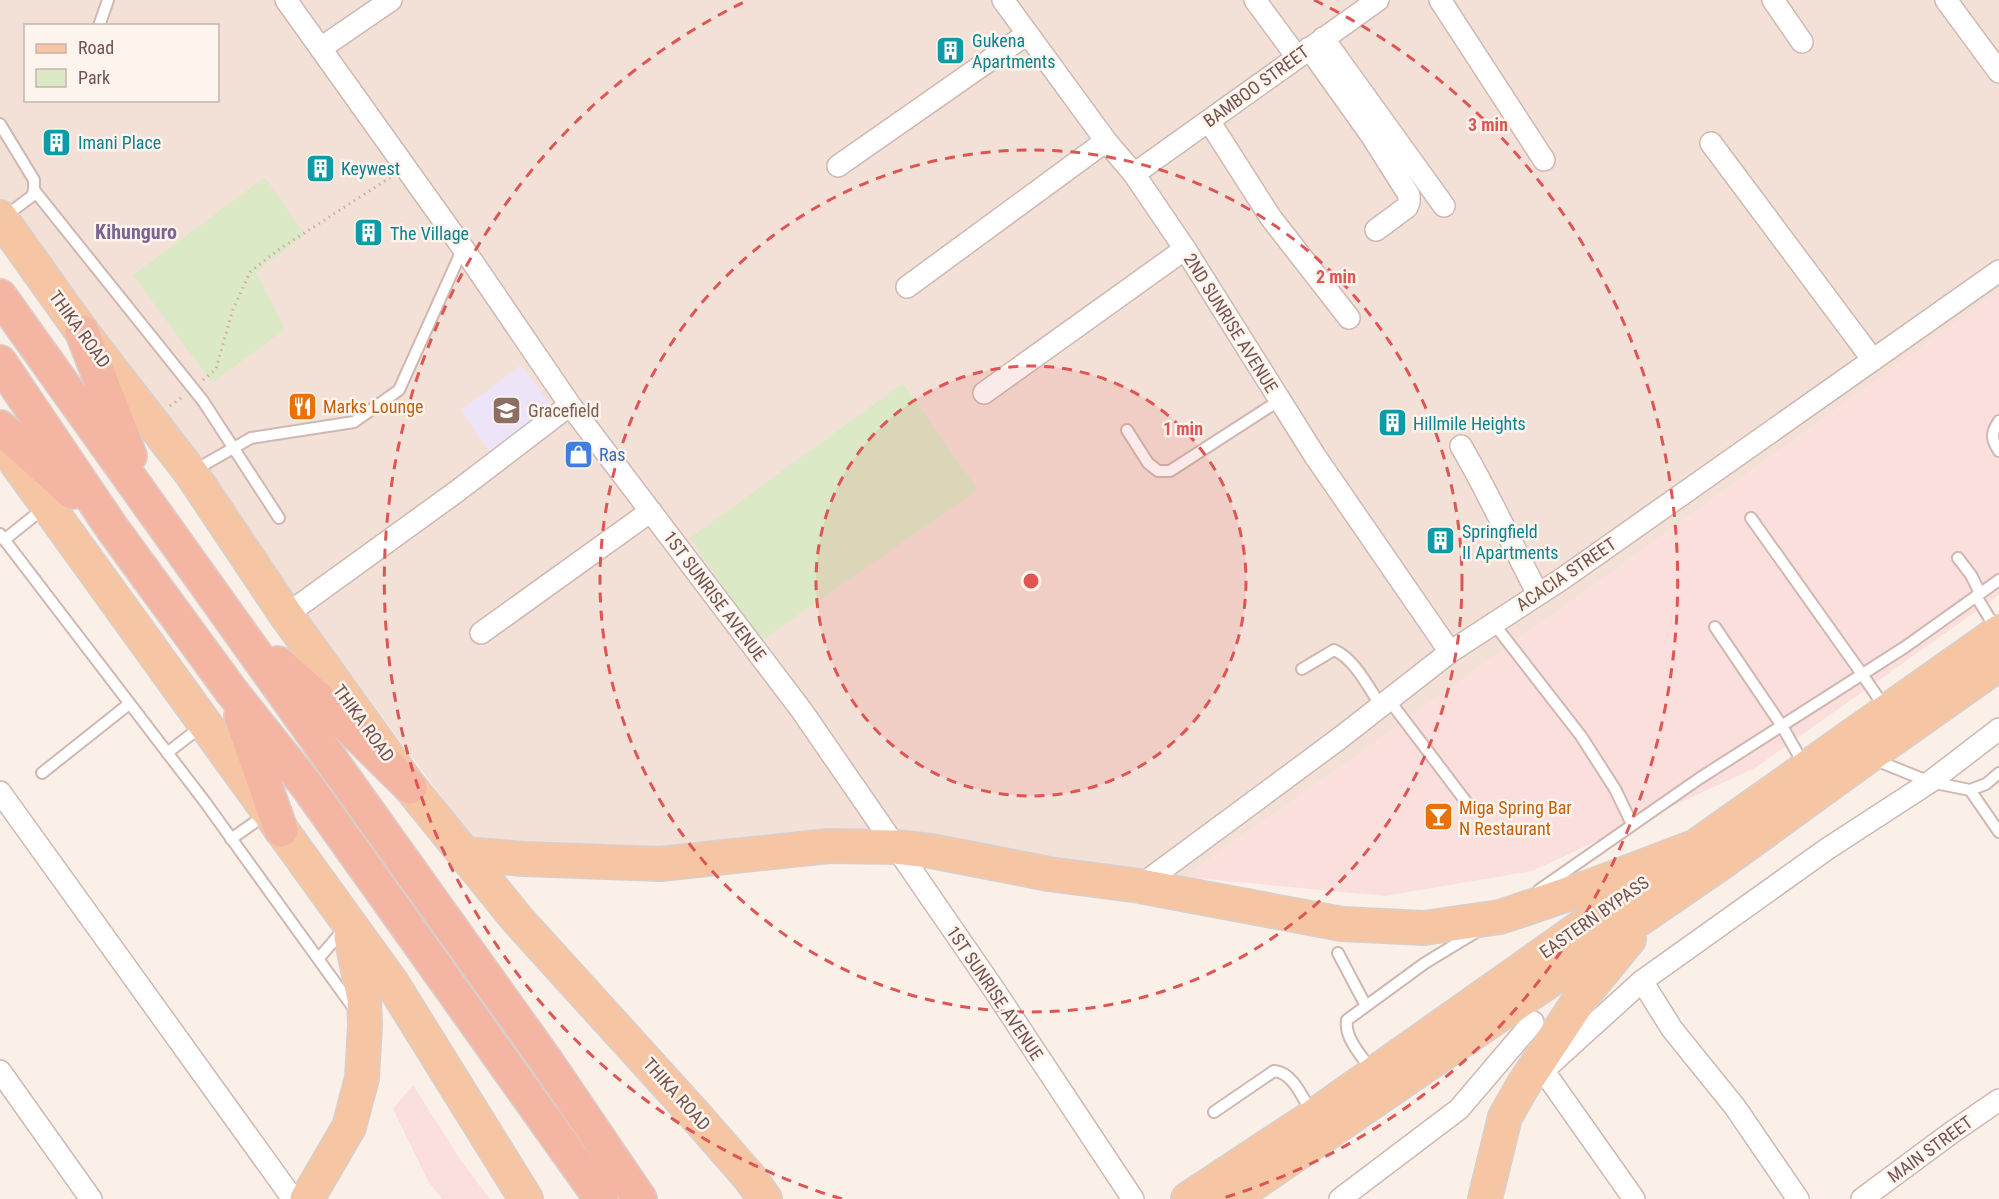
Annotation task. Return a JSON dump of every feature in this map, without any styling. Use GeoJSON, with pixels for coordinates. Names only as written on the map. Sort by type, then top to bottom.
{"type":"FeatureCollection","features":[{"type":"Feature","properties":{"kind":"highway"},"geometry":{"type":"LineString","coordinates":[[0,296],[547,1062],[640,1199]]}},
{"type":"Feature","properties":{"kind":"highway"},"geometry":{"type":"LineString","coordinates":[[82,332],[148,503]]}},
{"type":"Feature","properties":{"kind":"highway"},"geometry":{"type":"LineString","coordinates":[[0,362],[112,528],[232,692],[307,786],[601,1199]]}},
{"type":"Feature","properties":{"kind":"highway"},"geometry":{"type":"LineString","coordinates":[[2,442],[112,528]]}},
{"type":"Feature","properties":{"kind":"highway"},"geometry":{"type":"LineString","coordinates":[[238,628],[340,718],[410,787]]}},
{"type":"Feature","properties":{"kind":"highway"},"geometry":{"type":"LineString","coordinates":[[232,692],[274,821]]}},
{"type":"Feature","properties":{"kind":"main road","name":"THIKA ROAD"},"geometry":{"type":"LineString","coordinates":[[1,218],[82,332],[190,473],[286,615],[410,787],[517,920],[671,1088],[750,1178],[765,1199]]}},
{"type":"Feature","properties":{"kind":"main road"},"geometry":{"type":"LineString","coordinates":[[2,442],[392,983],[526,1199]]}},
{"type":"Feature","properties":{"kind":"main road","name":"EASTERN BYPASS"},"geometry":{"type":"LineString","coordinates":[[1188,1199],[1314,1116],[1887,711],[1999,643]]}},
{"type":"Feature","properties":{"kind":"main road","name":"EASTERN BYPASS"},"geometry":{"type":"LineString","coordinates":[[1240,1193],[1721,863],[1867,756],[1999,643]]}},
{"type":"Feature","properties":{"kind":"main road"},"geometry":{"type":"LineString","coordinates":[[465,854],[524,860],[660,864],[829,846],[895,847],[931,851],[1049,874],[1140,886],[1342,924],[1424,928],[1500,918],[1694,847]]}},
{"type":"Feature","properties":{"kind":"main road"},"geometry":{"type":"LineString","coordinates":[[1485,1199],[1505,1117],[1532,1079],[1580,999],[1653,910]]}},
{"type":"Feature","properties":{"kind":"main road"},"geometry":{"type":"LineString","coordinates":[[307,1199],[350,1127],[362,1078],[365,1025],[362,989],[348,925]]}},
{"type":"Feature","properties":{"kind":"street","name":"1ST SUNRISE AVENUE"},"geometry":{"type":"LineString","coordinates":[[286,0],[463,248],[570,405],[802,711],[993,988],[1133,1199]]}},
{"type":"Feature","properties":{"kind":"street"},"geometry":{"type":"LineString","coordinates":[[321,48],[391,0]]}},
{"type":"Feature","properties":{"kind":"street","name":"2ND SUNRISE AVENUE"},"geometry":{"type":"LineString","coordinates":[[1003,0],[1106,141],[1134,174],[1185,249],[1315,456],[1450,652]]}},
{"type":"Feature","properties":{"kind":"street"},"geometry":{"type":"LineString","coordinates":[[1255,0],[1310,48],[1444,206]]}},
{"type":"Feature","properties":{"kind":"street","name":"BAMBOO STREET"},"geometry":{"type":"LineString","coordinates":[[1134,174],[1378,0]]}},
{"type":"Feature","properties":{"kind":"street"},"geometry":{"type":"LineString","coordinates":[[1440,0],[1544,160]]}},
{"type":"Feature","properties":{"kind":"street"},"geometry":{"type":"LineString","coordinates":[[1773,0],[1802,42]]}},
{"type":"Feature","properties":{"kind":"street"},"geometry":{"type":"LineString","coordinates":[[1946,0],[1999,72]]}},
{"type":"Feature","properties":{"kind":"street"},"geometry":{"type":"LineString","coordinates":[[838,166],[1028,33]]}},
{"type":"Feature","properties":{"kind":"street"},"geometry":{"type":"LineString","coordinates":[[1310,48],[1371,135],[1409,195],[1407,207],[1376,230]]}},
{"type":"Feature","properties":{"kind":"street"},"geometry":{"type":"LineString","coordinates":[[1209,120],[1272,218],[1349,318]]}},
{"type":"Feature","properties":{"kind":"street"},"geometry":{"type":"LineString","coordinates":[[908,287],[1106,141]]}},
{"type":"Feature","properties":{"kind":"street"},"geometry":{"type":"LineString","coordinates":[[1711,143],[1873,360]]}},
{"type":"Feature","properties":{"kind":"street"},"geometry":{"type":"LineString","coordinates":[[984,393],[1185,249]]}},
{"type":"Feature","properties":{"kind":"street","name":"ACACIA STREET"},"geometry":{"type":"LineString","coordinates":[[1140,886],[1450,652],[1538,594],[1999,271]]}},
{"type":"Feature","properties":{"kind":"street"},"geometry":{"type":"LineString","coordinates":[[286,615],[456,492],[570,405]]}},
{"type":"Feature","properties":{"kind":"street"},"geometry":{"type":"LineString","coordinates":[[1461,446],[1486,489],[1538,594]]}},
{"type":"Feature","properties":{"kind":"street"},"geometry":{"type":"LineString","coordinates":[[481,633],[651,511]]}},
{"type":"Feature","properties":{"kind":"street"},"geometry":{"type":"LineString","coordinates":[[1634,1199],[1532,1079],[1642,981],[1827,849],[1930,782],[1999,729]]}},
{"type":"Feature","properties":{"kind":"street"},"geometry":{"type":"LineString","coordinates":[[0,792],[293,1199]]}},
{"type":"Feature","properties":{"kind":"street"},"geometry":{"type":"LineString","coordinates":[[1642,981],[1672,1029],[1735,1107],[1798,1199]]}},
{"type":"Feature","properties":{"kind":"street"},"geometry":{"type":"LineString","coordinates":[[1340,1199],[1459,1109],[1533,1023]]}},
{"type":"Feature","properties":{"kind":"street"},"geometry":{"type":"LineString","coordinates":[[0,1071],[91,1199]]}},
{"type":"Feature","properties":{"kind":"street","name":"MAIN STREET"},"geometry":{"type":"LineString","coordinates":[[1862,1199],[1999,1100]]}},
{"type":"Feature","properties":{"kind":"lane"},"geometry":{"type":"LineString","coordinates":[[100,24],[108,0]]}},
{"type":"Feature","properties":{"kind":"lane"},"geometry":{"type":"LineString","coordinates":[[0,124],[34,180],[34,190],[27,201],[1,218]]}},
{"type":"Feature","properties":{"kind":"lane"},"geometry":{"type":"LineString","coordinates":[[34,190],[193,388],[279,518]]}},
{"type":"Feature","properties":{"kind":"lane"},"geometry":{"type":"LineString","coordinates":[[190,473],[251,438],[354,422],[399,390],[463,248]]}},
{"type":"Feature","properties":{"kind":"lane"},"geometry":{"type":"LineString","coordinates":[[1127,430],[1148,463],[1158,471],[1170,471],[1280,400]]}},
{"type":"Feature","properties":{"kind":"lane"},"geometry":{"type":"LineString","coordinates":[[1999,421],[1993,431],[1993,442],[1999,451]]}},
{"type":"Feature","properties":{"kind":"lane"},"geometry":{"type":"LineString","coordinates":[[47,506],[2,537],[231,838],[365,1025]]}},
{"type":"Feature","properties":{"kind":"lane"},"geometry":{"type":"LineString","coordinates":[[1751,518],[1887,711]]}},
{"type":"Feature","properties":{"kind":"lane"},"geometry":{"type":"LineString","coordinates":[[1958,558],[1971,575],[1999,643]]}},
{"type":"Feature","properties":{"kind":"lane"},"geometry":{"type":"LineString","coordinates":[[1374,1074],[1349,1036],[1346,1028],[1347,1020],[1425,963],[1500,918],[1632,824],[1905,647],[1999,580]]}},
{"type":"Feature","properties":{"kind":"lane"},"geometry":{"type":"LineString","coordinates":[[1494,624],[1581,736],[1615,789],[1632,824]]}},
{"type":"Feature","properties":{"kind":"lane"},"geometry":{"type":"LineString","coordinates":[[1715,627],[1782,726],[1806,768]]}},
{"type":"Feature","properties":{"kind":"lane"},"geometry":{"type":"LineString","coordinates":[[1302,669],[1334,650],[1342,653],[1467,803]]}},
{"type":"Feature","properties":{"kind":"lane"},"geometry":{"type":"LineString","coordinates":[[42,773],[129,704]]}},
{"type":"Feature","properties":{"kind":"lane"},"geometry":{"type":"LineString","coordinates":[[167,753],[204,724]]}},
{"type":"Feature","properties":{"kind":"lane"},"geometry":{"type":"LineString","coordinates":[[1867,756],[1930,782],[1970,790],[1986,784],[1999,773]]}},
{"type":"Feature","properties":{"kind":"lane"},"geometry":{"type":"LineString","coordinates":[[1970,790],[1999,832]]}},
{"type":"Feature","properties":{"kind":"lane"},"geometry":{"type":"LineString","coordinates":[[231,838],[274,821]]}},
{"type":"Feature","properties":{"kind":"lane"},"geometry":{"type":"LineString","coordinates":[[319,958],[348,925]]}},
{"type":"Feature","properties":{"kind":"lane"},"geometry":{"type":"LineString","coordinates":[[1338,953],[1366,1006]]}},
{"type":"Feature","properties":{"kind":"lane"},"geometry":{"type":"LineString","coordinates":[[1214,1112],[1274,1071],[1288,1076],[1314,1116]]}},
{"type":"Feature","properties":{"kind":"path"},"geometry":{"type":"LineString","coordinates":[[150,422],[216,369],[232,312],[250,272],[278,250],[406,167]]}},
{"type":"Feature","properties":{"kind":"shaded area"},"geometry":{"type":"Polygon","coordinates":[[[0,0],[1999,0],[1999,291],[1590,588],[1184,877],[900,832],[801,841],[562,852],[475,842],[0,201],[0,0]]]}},
{"type":"Feature","properties":{"kind":"shaded area"},"geometry":{"type":"Polygon","coordinates":[[[1999,291],[1999,595],[1755,768],[1532,871],[1385,896],[1184,877],[1590,588],[1999,291]]]}},
{"type":"Feature","properties":{"kind":"shaded area","name":"Gracefield"},"geometry":{"type":"Polygon","coordinates":[[[521,365],[554,409],[492,455],[461,410],[521,365]]]}},
{"type":"Feature","properties":{"kind":"shaded area"},"geometry":{"type":"Polygon","coordinates":[[[413,1085],[462,1162],[490,1199],[442,1199],[428,1181],[393,1109],[413,1085]]]}},
{"type":"Feature","properties":{"kind":"green space"},"geometry":{"type":"Polygon","coordinates":[[[265,177],[305,235],[256,272],[285,329],[212,383],[133,275],[265,177]]]}},
{"type":"Feature","properties":{"kind":"green space"},"geometry":{"type":"Polygon","coordinates":[[[903,383],[978,490],[761,641],[690,538],[903,383]]]}},
{"type":"Feature","properties":{"kind":"place","name":"Gukena Apartments"},"geometry":{"type":"Point","coordinates":[951,50]}},
{"type":"Feature","properties":{"kind":"place","name":"Imani Place"},"geometry":{"type":"Point","coordinates":[57,142]}},
{"type":"Feature","properties":{"kind":"place","name":"Keywest"},"geometry":{"type":"Point","coordinates":[320,168]}},
{"type":"Feature","properties":{"kind":"place","name":"The Village"},"geometry":{"type":"Point","coordinates":[369,233]}},
{"type":"Feature","properties":{"kind":"place","name":"Marks Lounge"},"geometry":{"type":"Point","coordinates":[302,406]}},
{"type":"Feature","properties":{"kind":"place","name":"Gracefield"},"geometry":{"type":"Point","coordinates":[507,410]}},
{"type":"Feature","properties":{"kind":"place","name":"Hillmile Heights"},"geometry":{"type":"Point","coordinates":[1392,423]}},
{"type":"Feature","properties":{"kind":"place","name":"Ras"},"geometry":{"type":"Point","coordinates":[578,454]}},
{"type":"Feature","properties":{"kind":"place","name":"Springfield II Apartments"},"geometry":{"type":"Point","coordinates":[1441,541]}},
{"type":"Feature","properties":{"kind":"place","name":"Miga Spring Bar N Restaurant"},"geometry":{"type":"Point","coordinates":[1438,817]}},
{"type":"Feature","properties":{"kind":"district","name":"Kihunguro"},"geometry":{"type":"Point","coordinates":[136,232]}}]}
